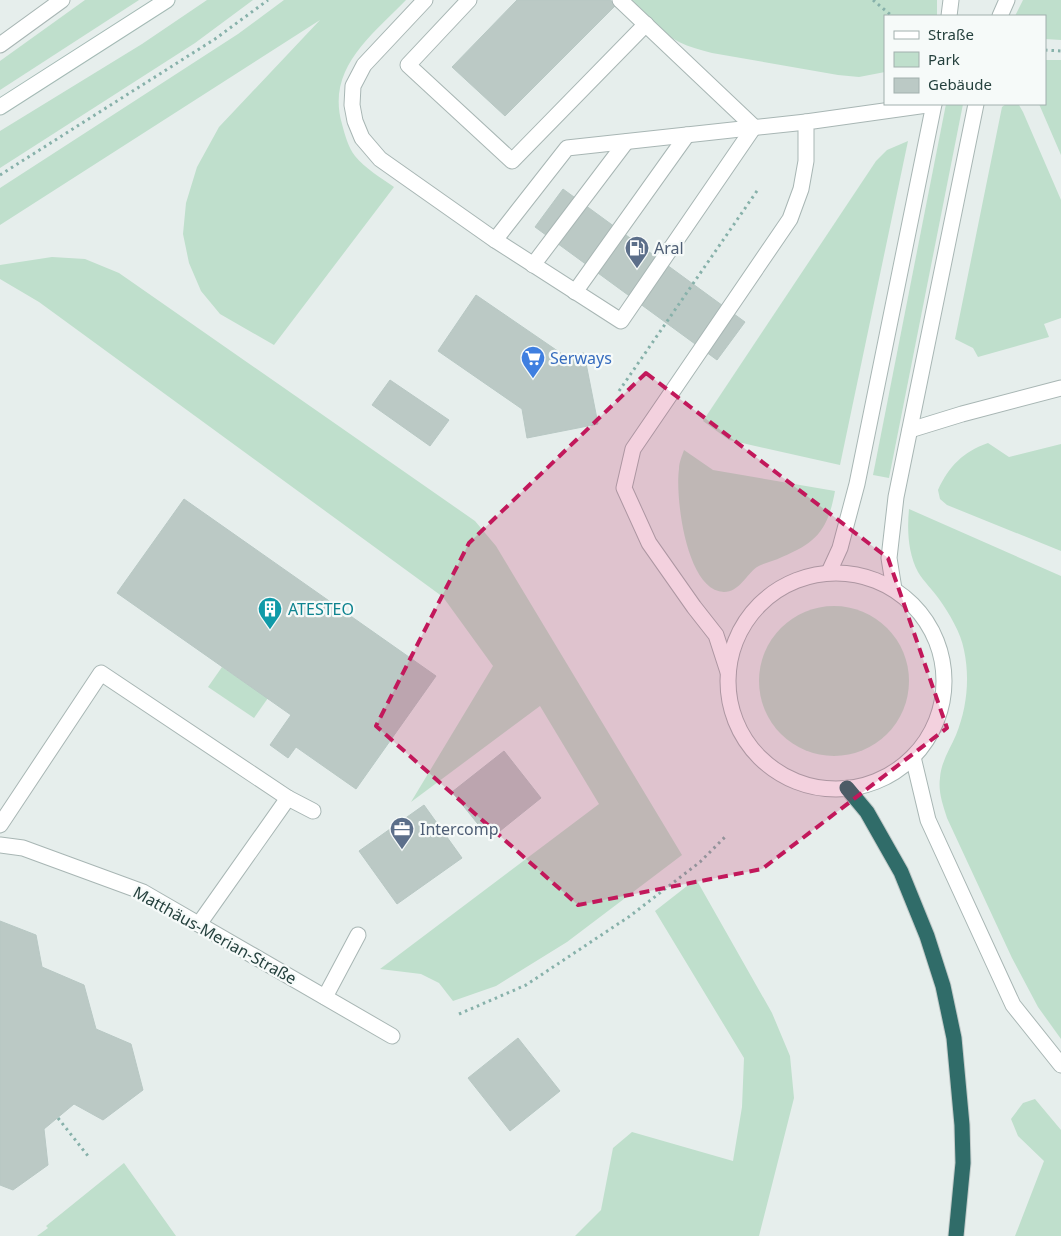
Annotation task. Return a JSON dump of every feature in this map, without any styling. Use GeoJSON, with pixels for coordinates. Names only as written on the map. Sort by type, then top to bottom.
{"type":"FeatureCollection","features":[{"type":"Feature","properties":{"kind":"highway"},"geometry":{"type":"LineString","coordinates":[[847,788],[867,812],[901,872],[927,936],[943,986],[954,1038],[962,1126],[963,1163],[956,1236]]}},
{"type":"Feature","properties":{"kind":"street"},"geometry":{"type":"LineString","coordinates":[[0,44],[62,0]]}},
{"type":"Feature","properties":{"kind":"street"},"geometry":{"type":"LineString","coordinates":[[0,107],[167,0]]}},
{"type":"Feature","properties":{"kind":"street"},"geometry":{"type":"LineString","coordinates":[[425,0],[364,65],[353,86],[352,105],[355,121],[362,138],[380,159],[495,240],[621,322],[754,128]]}},
{"type":"Feature","properties":{"kind":"street"},"geometry":{"type":"LineString","coordinates":[[469,0],[408,65],[512,161],[646,24]]}},
{"type":"Feature","properties":{"kind":"street"},"geometry":{"type":"LineString","coordinates":[[620,0],[754,128]]}},
{"type":"Feature","properties":{"kind":"street"},"geometry":{"type":"LineString","coordinates":[[949,15],[951,0]]}},
{"type":"Feature","properties":{"kind":"street"},"geometry":{"type":"LineString","coordinates":[[1000,15],[1007,0]]}},
{"type":"Feature","properties":{"kind":"street"},"geometry":{"type":"LineString","coordinates":[[495,240],[567,148],[806,122],[927,105]]}},
{"type":"Feature","properties":{"kind":"street"},"geometry":{"type":"LineString","coordinates":[[829,572],[840,548],[857,484],[934,105]]}},
{"type":"Feature","properties":{"kind":"street"},"geometry":{"type":"LineString","coordinates":[[894,589],[889,558],[896,497],[976,105]]}},
{"type":"Feature","properties":{"kind":"street"},"geometry":{"type":"LineString","coordinates":[[728,672],[735,641],[751,614],[774,592],[803,578],[829,572],[865,576],[894,589],[918,610],[936,637],[944,668],[943,701],[932,731],[913,757],[894,773],[871,783],[847,788],[815,787],[785,776],[760,758],[741,732],[730,703],[728,672],[716,635],[649,542],[624,488],[633,449],[790,219],[801,189],[806,161],[806,122]]}},
{"type":"Feature","properties":{"kind":"street"},"geometry":{"type":"LineString","coordinates":[[575,292],[687,135]]}},
{"type":"Feature","properties":{"kind":"street"},"geometry":{"type":"LineString","coordinates":[[533,265],[626,142]]}},
{"type":"Feature","properties":{"kind":"street"},"geometry":{"type":"LineString","coordinates":[[910,430],[1061,388]]}},
{"type":"Feature","properties":{"kind":"street"},"geometry":{"type":"LineString","coordinates":[[0,825],[101,673],[288,798],[314,811]]}},
{"type":"Feature","properties":{"kind":"street"},"geometry":{"type":"LineString","coordinates":[[913,757],[928,820],[1013,1006],[1061,1065]]}},
{"type":"Feature","properties":{"kind":"street"},"geometry":{"type":"LineString","coordinates":[[199,924],[288,798]]}},
{"type":"Feature","properties":{"kind":"street","name":"Matthäus-Merian-Straße"},"geometry":{"type":"LineString","coordinates":[[0,845],[23,848],[143,892],[392,1036]]}},
{"type":"Feature","properties":{"kind":"street"},"geometry":{"type":"LineString","coordinates":[[325,997],[358,935]]}},
{"type":"Feature","properties":{"kind":"path"},"geometry":{"type":"LineString","coordinates":[[0,175],[215,38],[268,0]]}},
{"type":"Feature","properties":{"kind":"path"},"geometry":{"type":"LineString","coordinates":[[873,0],[891,15]]}},
{"type":"Feature","properties":{"kind":"path"},"geometry":{"type":"LineString","coordinates":[[1046,50],[1061,51]]}},
{"type":"Feature","properties":{"kind":"path"},"geometry":{"type":"LineString","coordinates":[[619,391],[759,188]]}},
{"type":"Feature","properties":{"kind":"path"},"geometry":{"type":"LineString","coordinates":[[459,1014],[526,985],[614,927],[700,862],[726,836]]}},
{"type":"Feature","properties":{"kind":"path"},"geometry":{"type":"LineString","coordinates":[[58,1118],[88,1156]]}},
{"type":"Feature","properties":{"kind":"highlighted area"},"geometry":{"type":"Polygon","coordinates":[[[646,373],[888,558],[947,728],[762,869],[578,905],[376,726],[469,543],[646,373]]]}},
{"type":"Feature","properties":{"kind":"green space"},"geometry":{"type":"Polygon","coordinates":[[[85,0],[139,0],[0,90],[0,61],[85,0]]]}},
{"type":"Feature","properties":{"kind":"green space"},"geometry":{"type":"Polygon","coordinates":[[[207,0],[253,0],[195,43],[0,168],[0,131],[142,44],[207,0]]]}},
{"type":"Feature","properties":{"kind":"green space"},"geometry":{"type":"Polygon","coordinates":[[[284,0],[406,0],[355,55],[346,70],[340,86],[339,104],[342,124],[349,145],[368,169],[394,187],[274,345],[220,314],[201,291],[189,263],[183,234],[186,203],[197,167],[219,127],[320,20],[0,225],[0,188],[238,34],[284,0]]]}},
{"type":"Feature","properties":{"kind":"green space"},"geometry":{"type":"Polygon","coordinates":[[[632,0],[937,0],[937,15],[884,15],[884,72],[859,77],[712,53],[679,42],[654,23],[632,0]]]}},
{"type":"Feature","properties":{"kind":"green space"},"geometry":{"type":"Polygon","coordinates":[[[1023,0],[1061,0],[1061,40],[1046,39],[1046,15],[1016,15],[1023,0]]]}},
{"type":"Feature","properties":{"kind":"green space"},"geometry":{"type":"Polygon","coordinates":[[[1046,60],[1061,60],[1061,155],[1039,105],[1046,105],[1046,60]]]}},
{"type":"Feature","properties":{"kind":"green space"},"geometry":{"type":"Polygon","coordinates":[[[946,105],[963,105],[889,478],[873,475],[946,105]]]}},
{"type":"Feature","properties":{"kind":"green space"},"geometry":{"type":"Polygon","coordinates":[[[1005,105],[1019,105],[1061,200],[1061,318],[1044,324],[1049,337],[978,357],[973,348],[955,339],[1002,107],[1005,105]]]}},
{"type":"Feature","properties":{"kind":"green space"},"geometry":{"type":"Polygon","coordinates":[[[908,141],[840,465],[729,440],[703,421],[876,161],[887,150],[908,141]]]}},
{"type":"Feature","properties":{"kind":"green space"},"geometry":{"type":"Polygon","coordinates":[[[52,257],[85,259],[119,273],[475,521],[496,546],[682,855],[567,942],[496,986],[453,1001],[439,983],[421,974],[380,969],[599,804],[540,706],[411,802],[493,666],[443,597],[39,302],[0,279],[0,265],[52,257]]]}},
{"type":"Feature","properties":{"kind":"green space"},"geometry":{"type":"Polygon","coordinates":[[[988,443],[1009,457],[1061,444],[1061,551],[947,505],[940,499],[938,490],[952,467],[964,455],[988,443]]]}},
{"type":"Feature","properties":{"kind":"green space"},"geometry":{"type":"Polygon","coordinates":[[[684,450],[713,470],[835,491],[825,525],[813,540],[794,551],[757,567],[734,589],[724,592],[711,588],[700,576],[692,560],[681,520],[678,482],[684,450]]]}},
{"type":"Feature","properties":{"kind":"green space"},"geometry":{"type":"Polygon","coordinates":[[[909,509],[1061,576],[1061,1039],[1038,1007],[1012,958],[947,818],[942,803],[940,788],[941,772],[960,725],[965,704],[966,661],[960,637],[954,623],[947,610],[920,576],[912,557],[908,525],[909,509]]]}},
{"type":"Feature","properties":{"kind":"green space"},"geometry":{"type":"Polygon","coordinates":[[[834,606],[849,607],[863,612],[887,628],[903,652],[908,666],[908,696],[903,710],[887,734],[863,750],[849,755],[834,756],[819,755],[805,750],[781,734],[765,710],[760,696],[759,681],[760,666],[765,652],[781,628],[805,612],[819,607],[834,606]]]}},
{"type":"Feature","properties":{"kind":"green space"},"geometry":{"type":"Polygon","coordinates":[[[222,667],[268,698],[254,718],[208,687],[222,667]]]}},
{"type":"Feature","properties":{"kind":"green space"},"geometry":{"type":"Polygon","coordinates":[[[696,879],[772,1013],[790,1056],[794,1098],[759,1236],[575,1236],[601,1210],[613,1148],[632,1132],[733,1161],[742,1107],[744,1058],[655,911],[696,879]]]}},
{"type":"Feature","properties":{"kind":"green space"},"geometry":{"type":"Polygon","coordinates":[[[1035,1099],[1061,1130],[1061,1236],[1015,1236],[1044,1161],[1018,1136],[1011,1119],[1023,1103],[1035,1099]]]}},
{"type":"Feature","properties":{"kind":"green space"},"geometry":{"type":"Polygon","coordinates":[[[124,1163],[176,1236],[37,1236],[48,1228],[46,1226],[124,1163]]]}},
{"type":"Feature","properties":{"kind":"building"},"geometry":{"type":"Polygon","coordinates":[[[517,0],[610,0],[616,5],[505,116],[452,67],[517,0]]]}},
{"type":"Feature","properties":{"kind":"building"},"geometry":{"type":"Polygon","coordinates":[[[563,189],[745,322],[717,360],[535,227],[563,189]]]}},
{"type":"Feature","properties":{"kind":"building","name":"Serways"},"geometry":{"type":"Polygon","coordinates":[[[476,295],[565,356],[584,353],[598,424],[527,438],[522,409],[438,351],[476,295]]]}},
{"type":"Feature","properties":{"kind":"building"},"geometry":{"type":"Polygon","coordinates":[[[390,380],[449,420],[430,446],[372,405],[390,380]]]}},
{"type":"Feature","properties":{"kind":"building","name":"ATESTEO"},"geometry":{"type":"Polygon","coordinates":[[[184,499],[436,676],[356,789],[296,747],[288,758],[270,745],[291,715],[117,593],[184,499]]]}},
{"type":"Feature","properties":{"kind":"building"},"geometry":{"type":"Polygon","coordinates":[[[504,751],[541,798],[490,839],[452,792],[504,751]]]}},
{"type":"Feature","properties":{"kind":"building"},"geometry":{"type":"Polygon","coordinates":[[[424,805],[462,858],[397,904],[359,851],[424,805]]]}},
{"type":"Feature","properties":{"kind":"building"},"geometry":{"type":"Polygon","coordinates":[[[0,921],[36,935],[42,967],[84,985],[96,1029],[131,1044],[143,1090],[103,1120],[74,1104],[44,1129],[48,1165],[13,1190],[0,1185],[0,921]]]}},
{"type":"Feature","properties":{"kind":"building"},"geometry":{"type":"Polygon","coordinates":[[[518,1038],[560,1091],[510,1131],[468,1078],[518,1038]]]}},
{"type":"Feature","properties":{"kind":"place","name":"Aral"},"geometry":{"type":"Point","coordinates":[637,269]}},
{"type":"Feature","properties":{"kind":"place","name":"Serways"},"geometry":{"type":"Point","coordinates":[533,379]}},
{"type":"Feature","properties":{"kind":"place","name":"ATESTEO"},"geometry":{"type":"Point","coordinates":[270,630]}},
{"type":"Feature","properties":{"kind":"place","name":"Intercomp"},"geometry":{"type":"Point","coordinates":[402,850]}}]}
